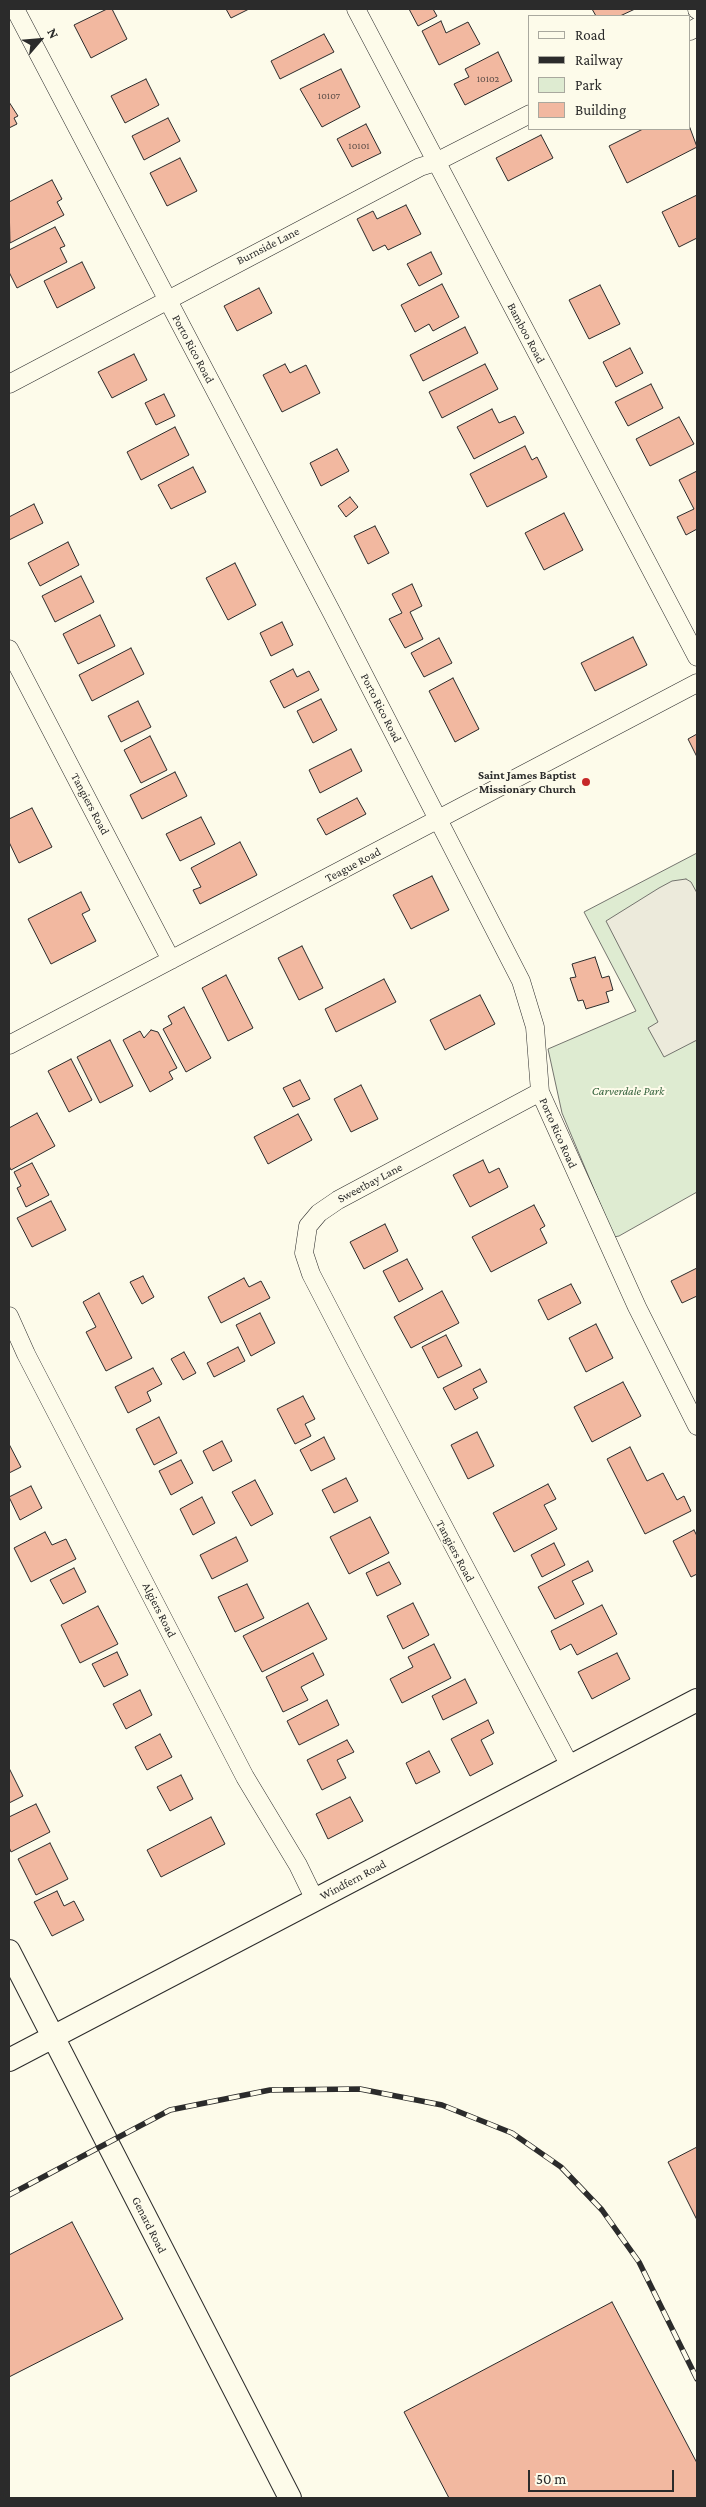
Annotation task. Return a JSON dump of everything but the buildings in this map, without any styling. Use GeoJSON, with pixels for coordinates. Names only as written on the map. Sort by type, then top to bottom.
{"type":"FeatureCollection","features":[{"type":"Feature","properties":{"kind":"street","name":"Porto Rico Road"},"geometry":{"type":"LineString","coordinates":[[15,9],[439,820],[521,981],[535,1027],[540,1092],[637,1307],[697,1426]]}},
{"type":"Feature","properties":{"kind":"street","name":"Bamboo Road"},"geometry":{"type":"LineString","coordinates":[[356,9],[697,657]]}},
{"type":"Feature","properties":{"kind":"street","name":"Burnside Lane"},"geometry":{"type":"LineString","coordinates":[[9,384],[420,167],[436,162],[528,115]]}},
{"type":"Feature","properties":{"kind":"street","name":"Tangiers Road"},"geometry":{"type":"LineString","coordinates":[[9,649],[171,960]]}},
{"type":"Feature","properties":{"kind":"street","name":"Teague Road"},"geometry":{"type":"LineString","coordinates":[[9,1045],[697,683]]}},
{"type":"Feature","properties":{"kind":"street","name":"Sweetbay Lane"},"geometry":{"type":"LineString","coordinates":[[342,1334],[311,1274],[304,1253],[308,1226],[319,1213],[338,1200],[540,1092]]}},
{"type":"Feature","properties":{"kind":"street","name":"Algiers Road"},"geometry":{"type":"LineString","coordinates":[[9,1316],[31,1363],[245,1777],[298,1866],[315,1900]]}},
{"type":"Feature","properties":{"kind":"street","name":"Tangiers Road"},"geometry":{"type":"LineString","coordinates":[[342,1334],[570,1766]]}},
{"type":"Feature","properties":{"kind":"street","name":"Windfern Road"},"geometry":{"type":"LineString","coordinates":[[9,2060],[697,1700]]}},
{"type":"Feature","properties":{"kind":"street","name":"Genard Road"},"geometry":{"type":"LineString","coordinates":[[9,1951],[290,2498]]}},
{"type":"Feature","properties":{"kind":"green space","name":"Carverdale Park"},"geometry":{"type":"Polygon","coordinates":[[[697,853],[697,1192],[619,1236],[614,1237],[562,1113],[548,1049],[636,1011],[584,912],[697,853]]]}},
{"type":"Feature","properties":{"kind":"shaded area"},"geometry":{"type":"Polygon","coordinates":[[[686,879],[691,882],[697,893],[697,1040],[664,1057],[648,1028],[658,1022],[606,921],[672,881],[686,879]]]}},
{"type":"Feature","properties":{"kind":"railway"},"geometry":{"type":"LineString","coordinates":[[9,2195],[170,2110],[270,2090],[360,2089],[442,2105],[512,2133],[561,2167],[602,2210],[639,2262],[697,2379]]}},
{"type":"Feature","properties":{"kind":"place","name":"Saint James Baptist Missionary Church"},"geometry":{"type":"Point","coordinates":[586,782]}}]}
